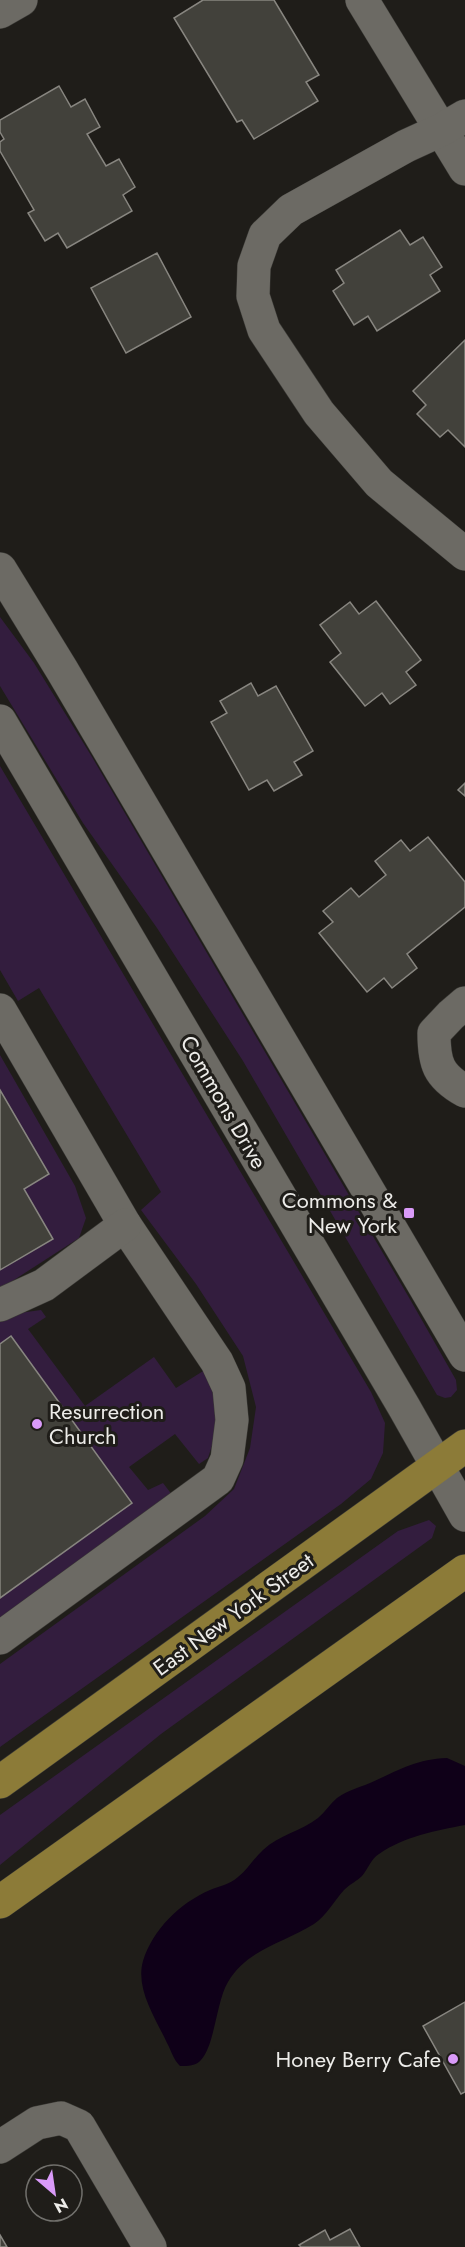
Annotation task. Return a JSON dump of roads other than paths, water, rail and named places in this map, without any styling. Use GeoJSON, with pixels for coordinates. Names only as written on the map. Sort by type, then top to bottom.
{"type":"FeatureCollection","features":[{"type":"Feature","properties":{"kind":"main road","name":"East New York Street"},"geometry":{"type":"LineString","coordinates":[[0,1782],[465,1446]]}},
{"type":"Feature","properties":{"kind":"main road"},"geometry":{"type":"LineString","coordinates":[[0,1902],[465,1571]]}},
{"type":"Feature","properties":{"kind":"street"},"geometry":{"type":"LineString","coordinates":[[0,12],[21,0]]}},
{"type":"Feature","properties":{"kind":"street"},"geometry":{"type":"LineString","coordinates":[[362,0],[453,123],[465,169]]}},
{"type":"Feature","properties":{"kind":"street"},"geometry":{"type":"LineString","coordinates":[[453,123],[406,146],[291,210],[265,235],[254,266],[253,296],[264,330],[319,413],[380,483],[465,554]]}},
{"type":"Feature","properties":{"kind":"street"},"geometry":{"type":"LineString","coordinates":[[0,569],[62,670],[465,1355]]}},
{"type":"Feature","properties":{"kind":"street","name":"Commons Drive"},"geometry":{"type":"LineString","coordinates":[[0,721],[465,1515]]}},
{"type":"Feature","properties":{"kind":"street"},"geometry":{"type":"LineString","coordinates":[[465,1003],[434,1034],[434,1053],[440,1071],[450,1083],[465,1090]]}},
{"type":"Feature","properties":{"kind":"street"},"geometry":{"type":"LineString","coordinates":[[0,1010],[125,1225],[217,1362],[229,1388],[232,1420],[227,1459],[218,1479],[193,1500],[0,1638]]}},
{"type":"Feature","properties":{"kind":"street"},"geometry":{"type":"LineString","coordinates":[[0,1305],[44,1285],[125,1225]]}},
{"type":"Feature","properties":{"kind":"street"},"geometry":{"type":"LineString","coordinates":[[0,2147],[37,2123],[61,2118],[79,2126],[150,2247]]}},
{"type":"Feature","properties":{"kind":"place","name":"Commons & New York"},"geometry":{"type":"Point","coordinates":[409,1213]}},
{"type":"Feature","properties":{"kind":"place","name":"Resurrection Church"},"geometry":{"type":"Point","coordinates":[37,1424]}},
{"type":"Feature","properties":{"kind":"place","name":"Honey Berry Cafe"},"geometry":{"type":"Point","coordinates":[453,2059]}}]}
